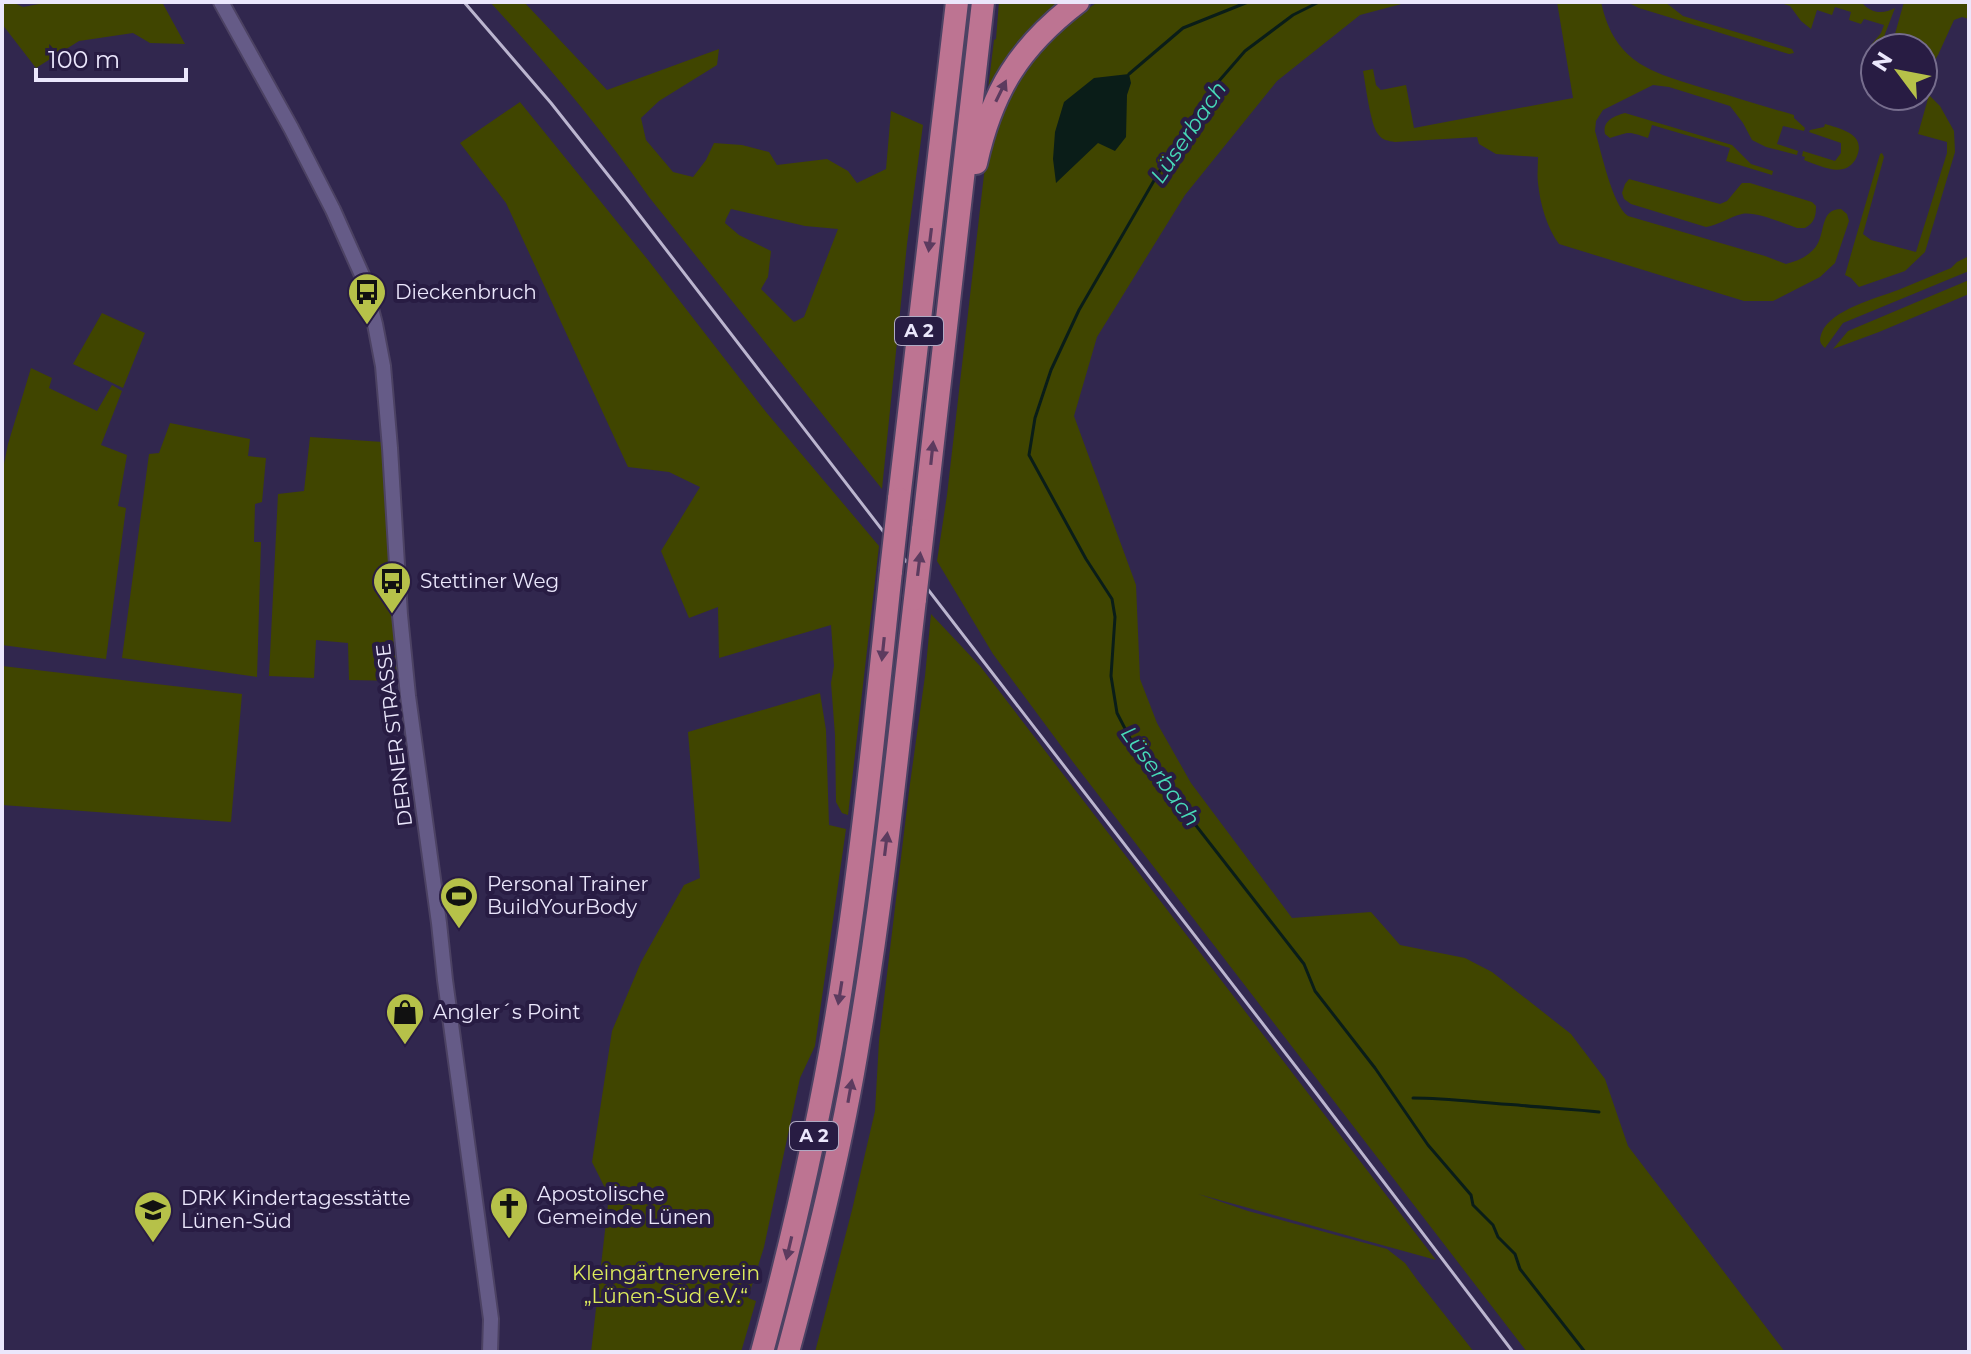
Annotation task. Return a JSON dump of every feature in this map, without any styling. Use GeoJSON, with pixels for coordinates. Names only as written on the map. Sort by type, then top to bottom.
{"type":"FeatureCollection","features":[{"type":"Feature","properties":{"kind":"highway","name":"A 2"},"geometry":{"type":"LineString","coordinates":[[762,1352],[816,1130],[838,1008],[866,798],[957,2]]}},
{"type":"Feature","properties":{"kind":"highway","name":"A 2"},"geometry":{"type":"LineString","coordinates":[[788,1352],[827,1202],[859,1038],[877,921],[983,2]]}},
{"type":"Feature","properties":{"kind":"highway"},"geometry":{"type":"LineString","coordinates":[[952,274],[979,151],[995,101],[1022,55],[1039,35],[1078,2]]}},
{"type":"Feature","properties":{"kind":"street","name":"DERNER STRASSE"},"geometry":{"type":"LineString","coordinates":[[221,2],[333,210],[362,275],[375,324],[383,366],[408,696],[491,1319],[490,1352]]}},
{"type":"Feature","properties":{"kind":"green space"},"geometry":{"type":"Polygon","coordinates":[[[2,2],[23,7],[50,2],[162,2],[185,44],[150,43],[133,33],[79,41],[36,68],[2,24],[2,2]]]}},
{"type":"Feature","properties":{"kind":"green space"},"geometry":{"type":"Polygon","coordinates":[[[490,2],[524,2],[607,90],[719,49],[717,65],[659,101],[641,118],[646,140],[673,172],[693,177],[714,143],[742,145],[769,152],[777,165],[827,159],[848,171],[857,183],[886,169],[891,111],[923,125],[907,244],[882,489],[649,197],[593,121],[490,2]],[[731,209],[725,223],[739,235],[771,251],[768,277],[761,289],[794,322],[804,317],[838,229],[805,226],[731,209]]]}},
{"type":"Feature","properties":{"kind":"green space"},"geometry":{"type":"Polygon","coordinates":[[[999,2],[1070,2],[986,106],[996,39],[999,2]]]}},
{"type":"Feature","properties":{"kind":"green space"},"geometry":{"type":"Polygon","coordinates":[[[1098,2],[1409,2],[1360,15],[1277,81],[1185,195],[1097,337],[1074,416],[1136,585],[1140,679],[1157,723],[1191,783],[1292,918],[1371,912],[1400,945],[1465,958],[1492,972],[1571,1034],[1605,1079],[1628,1146],[1785,1352],[1527,1352],[1073,762],[993,654],[937,561],[985,166],[995,130],[1015,83],[1038,52],[1066,25],[1098,2]]]}},
{"type":"Feature","properties":{"kind":"green space"},"geometry":{"type":"Polygon","coordinates":[[[1557,2],[1601,2],[1616,40],[1640,64],[1672,78],[1794,115],[1805,128],[1804,131],[1783,126],[1777,144],[1798,151],[1797,155],[1766,147],[1752,140],[1730,106],[1653,85],[1603,110],[1596,121],[1595,131],[1608,176],[1617,201],[1628,216],[1786,264],[1812,251],[1827,216],[1841,209],[1849,221],[1835,263],[1820,277],[1773,301],[1744,301],[1559,244],[1542,207],[1538,157],[1496,154],[1479,144],[1477,137],[1395,142],[1378,134],[1363,71],[1373,69],[1376,85],[1381,90],[1406,85],[1414,128],[1573,98],[1557,2]]]}},
{"type":"Feature","properties":{"kind":"green space"},"geometry":{"type":"Polygon","coordinates":[[[1627,2],[1665,2],[1683,16],[1792,49],[1794,53],[1789,54],[1627,2]]]}},
{"type":"Feature","properties":{"kind":"green space"},"geometry":{"type":"Polygon","coordinates":[[[1777,2],[1861,2],[1873,11],[1881,12],[1895,8],[1886,32],[1881,32],[1884,25],[1864,19],[1861,24],[1849,20],[1851,12],[1835,7],[1832,15],[1817,10],[1811,29],[1790,6],[1777,2]]]}},
{"type":"Feature","properties":{"kind":"green space"},"geometry":{"type":"Polygon","coordinates":[[[1904,2],[1969,2],[1969,19],[1962,17],[1954,20],[1939,53],[1939,32],[1896,32],[1904,2]]]}},
{"type":"Feature","properties":{"kind":"green space"},"geometry":{"type":"Polygon","coordinates":[[[520,102],[766,412],[879,546],[848,815],[842,813],[836,802],[831,625],[719,658],[718,607],[689,618],[661,551],[700,487],[669,472],[628,467],[506,203],[460,143],[520,102]]]}},
{"type":"Feature","properties":{"kind":"green space"},"geometry":{"type":"Polygon","coordinates":[[[1939,105],[1954,131],[1955,152],[1925,252],[1905,271],[1859,287],[1845,275],[1882,153],[1884,157],[1863,234],[1871,240],[1916,252],[1947,153],[1947,142],[1918,134],[1924,112],[1939,112],[1939,105]]]}},
{"type":"Feature","properties":{"kind":"green space"},"geometry":{"type":"Polygon","coordinates":[[[1625,113],[1732,145],[1751,164],[1773,171],[1772,175],[1726,161],[1730,148],[1652,125],[1648,138],[1629,133],[1610,138],[1605,134],[1607,122],[1625,113]]]}},
{"type":"Feature","properties":{"kind":"green space"},"geometry":{"type":"Polygon","coordinates":[[[1825,124],[1850,134],[1858,142],[1856,158],[1843,169],[1823,167],[1804,160],[1802,156],[1803,151],[1835,161],[1841,153],[1841,143],[1809,132],[1825,124]]]}},
{"type":"Feature","properties":{"kind":"green space"},"geometry":{"type":"Polygon","coordinates":[[[1629,179],[1720,204],[1727,201],[1742,183],[1750,183],[1812,202],[1816,213],[1805,228],[1754,214],[1737,215],[1706,227],[1631,204],[1622,193],[1629,179]]]}},
{"type":"Feature","properties":{"kind":"green space"},"geometry":{"type":"Polygon","coordinates":[[[1969,256],[1969,271],[1843,323],[1825,348],[1822,345],[1820,337],[1827,324],[1844,311],[1951,268],[1969,256]]]}},
{"type":"Feature","properties":{"kind":"green space"},"geometry":{"type":"Polygon","coordinates":[[[1969,280],[1969,294],[1833,349],[1848,331],[1969,280]]]}},
{"type":"Feature","properties":{"kind":"green space"},"geometry":{"type":"Polygon","coordinates":[[[102,313],[145,333],[123,388],[73,364],[102,313]]]}},
{"type":"Feature","properties":{"kind":"green space"},"geometry":{"type":"Polygon","coordinates":[[[31,368],[52,378],[49,388],[97,411],[112,385],[122,391],[101,445],[127,455],[118,506],[126,508],[106,659],[2,645],[2,474],[31,368]]]}},
{"type":"Feature","properties":{"kind":"green space"},"geometry":{"type":"Polygon","coordinates":[[[170,423],[250,439],[248,456],[266,458],[262,502],[255,504],[254,542],[261,542],[257,677],[122,658],[149,454],[159,453],[170,423]]]}},
{"type":"Feature","properties":{"kind":"green space"},"geometry":{"type":"Polygon","coordinates":[[[310,437],[383,442],[401,681],[349,680],[348,643],[316,640],[314,678],[269,676],[278,494],[304,491],[310,437]]]}},
{"type":"Feature","properties":{"kind":"green space"},"geometry":{"type":"Polygon","coordinates":[[[931,614],[980,666],[1436,1260],[1198,1194],[1387,1249],[1405,1263],[1474,1352],[815,1352],[875,1111],[879,1041],[931,614]]]}},
{"type":"Feature","properties":{"kind":"green space"},"geometry":{"type":"Polygon","coordinates":[[[2,666],[242,694],[231,822],[2,805],[2,666]]]}},
{"type":"Feature","properties":{"kind":"green space","name":"Kleingärtnerverein „Lünen-Süd e.V.“"},"geometry":{"type":"Polygon","coordinates":[[[820,693],[826,730],[829,825],[846,829],[815,1046],[800,1078],[764,1247],[748,1298],[756,1301],[741,1352],[591,1352],[609,1196],[592,1162],[612,1031],[641,962],[684,885],[700,878],[688,732],[820,693]]]}},
{"type":"Feature","properties":{"kind":"shaded area"},"geometry":{"type":"Polygon","coordinates":[[[1129,74],[1131,83],[1127,95],[1126,137],[1115,151],[1098,143],[1056,183],[1053,159],[1055,132],[1064,102],[1094,78],[1129,74]]]}},
{"type":"Feature","properties":{"kind":"waterway"},"geometry":{"type":"LineString","coordinates":[[1129,74],[1183,28],[1248,2]]}},
{"type":"Feature","properties":{"kind":"waterway","name":"Lüserbach"},"geometry":{"type":"LineString","coordinates":[[1319,2],[1293,15],[1245,51],[1212,89],[1181,134],[1079,310],[1051,370],[1035,418],[1029,455],[1086,559],[1112,599],[1115,617],[1111,676],[1117,713],[1134,746],[1304,964],[1315,991],[1375,1068],[1428,1145],[1471,1195],[1473,1205],[1493,1225],[1498,1237],[1515,1254],[1520,1269],[1585,1352]]}},
{"type":"Feature","properties":{"kind":"waterway"},"geometry":{"type":"LineString","coordinates":[[1413,1098],[1599,1112]]}},
{"type":"Feature","properties":{"kind":"railway"},"geometry":{"type":"LineString","coordinates":[[464,2],[551,103],[627,199],[1513,1352]]}},
{"type":"Feature","properties":{"kind":"place","name":"Dieckenbruch"},"geometry":{"type":"Point","coordinates":[367,326]}},
{"type":"Feature","properties":{"kind":"place","name":"Stettiner Weg"},"geometry":{"type":"Point","coordinates":[392,615]}},
{"type":"Feature","properties":{"kind":"place","name":"Personal Trainer BuildYourBody"},"geometry":{"type":"Point","coordinates":[459,930]}},
{"type":"Feature","properties":{"kind":"place","name":"Angler´s Point"},"geometry":{"type":"Point","coordinates":[405,1046]}},
{"type":"Feature","properties":{"kind":"place","name":"Apostolische Gemeinde Lünen"},"geometry":{"type":"Point","coordinates":[509,1240]}},
{"type":"Feature","properties":{"kind":"place","name":"DRK Kindertagesstätte Lünen-Süd"},"geometry":{"type":"Point","coordinates":[153,1244]}}]}
